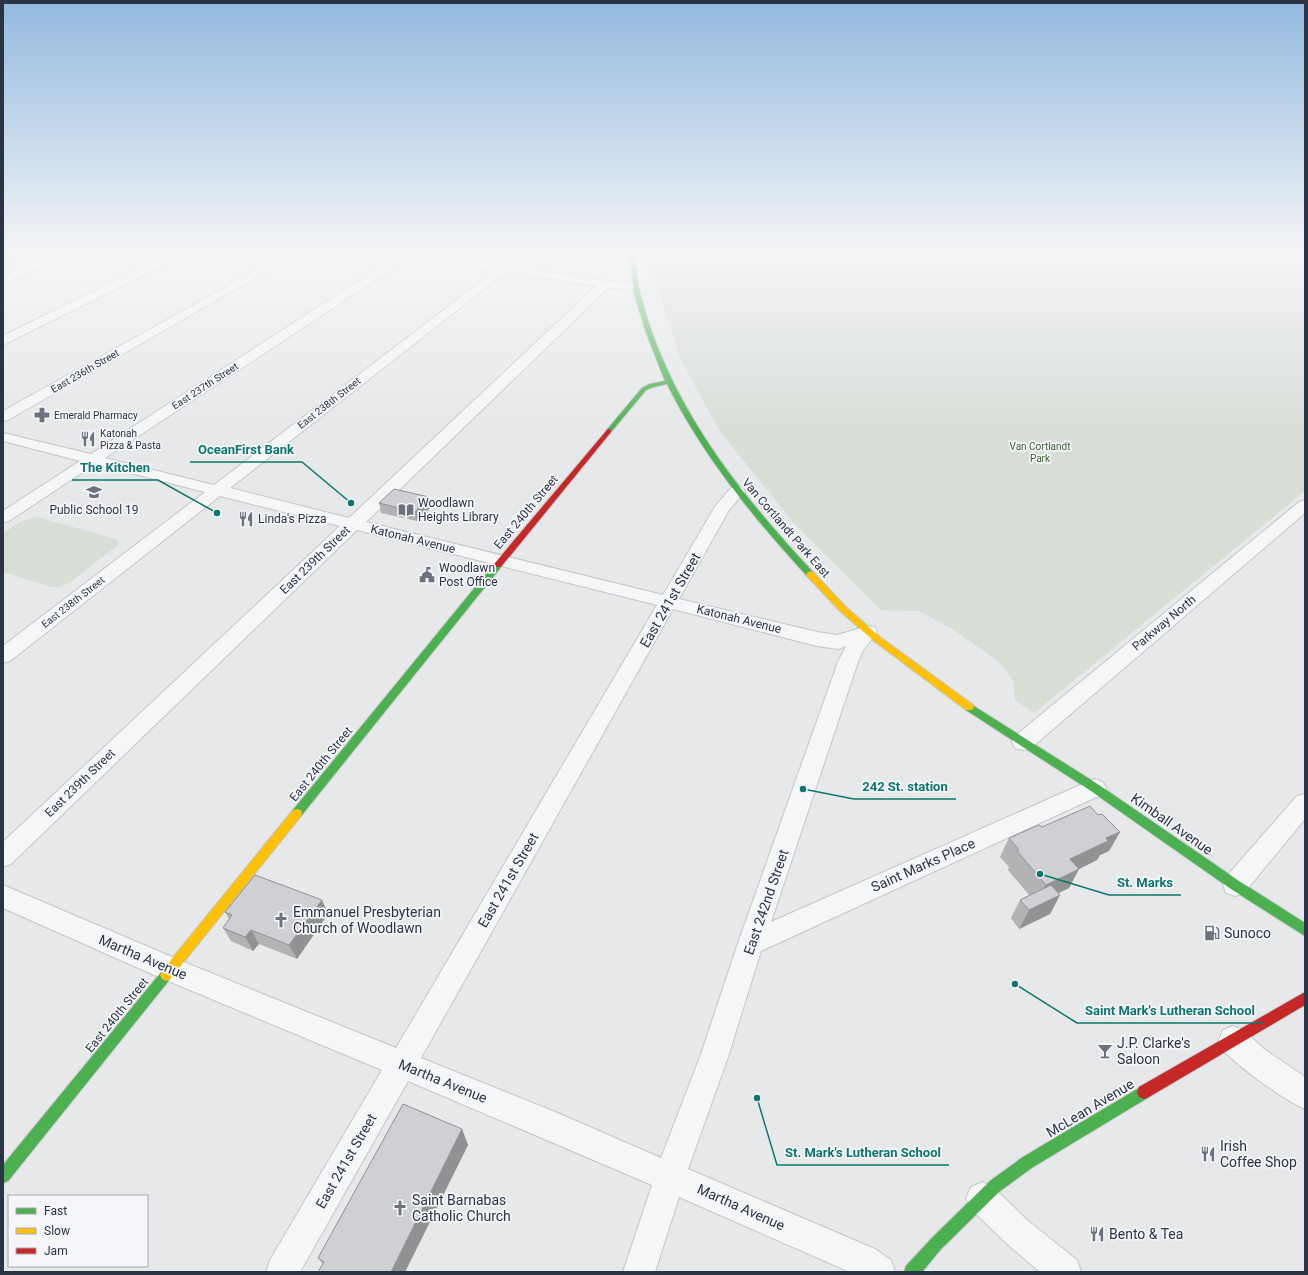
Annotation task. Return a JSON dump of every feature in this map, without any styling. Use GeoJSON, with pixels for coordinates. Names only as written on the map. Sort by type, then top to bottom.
{"type":"FeatureCollection","features":[{"type":"Feature","properties":{"kind":"street"},"geometry":{"type":"LineString","coordinates":[[3,341],[58,314]]}},
{"type":"Feature","properties":{"kind":"street","name":"East 236th Street"},"geometry":{"type":"LineString","coordinates":[[3,417],[187,314]]}},
{"type":"Feature","properties":{"kind":"street","name":"East 237th Street"},"geometry":{"type":"LineString","coordinates":[[3,518],[315,314]]}},
{"type":"Feature","properties":{"kind":"street","name":"East 238th Street"},"geometry":{"type":"LineString","coordinates":[[3,656],[445,314]]}},
{"type":"Feature","properties":{"kind":"street","name":"East 239th Street"},"geometry":{"type":"LineString","coordinates":[[3,857],[574,314]]}},
{"type":"Feature","properties":{"kind":"street","name":"Van Cortlandt Park East"},"geometry":{"type":"LineString","coordinates":[[642,314],[644,322],[669,382],[694,430],[737,491],[802,566],[842,608],[868,632],[979,714],[1023,742]]}},
{"type":"Feature","properties":{"kind":"street","name":"East 240th Street"},"geometry":{"type":"LineString","coordinates":[[3,1176],[501,561],[644,389],[652,385],[669,382]]}},
{"type":"Feature","properties":{"kind":"street","name":"Katonah Avenue"},"geometry":{"type":"LineString","coordinates":[[3,437],[832,642],[845,641],[868,632]]}},
{"type":"Feature","properties":{"kind":"street","name":"East 241st Street"},"geometry":{"type":"LineString","coordinates":[[282,1272],[722,508],[737,491]]}},
{"type":"Feature","properties":{"kind":"street","name":"Parkway North"},"geometry":{"type":"LineString","coordinates":[[1023,742],[1305,504]]}},
{"type":"Feature","properties":{"kind":"street","name":"East 242nd Street"},"geometry":{"type":"LineString","coordinates":[[639,1272],[670,1176],[714,1057],[751,943],[850,656],[868,632]]}},
{"type":"Feature","properties":{"kind":"street","name":"Kimball Avenue"},"geometry":{"type":"LineString","coordinates":[[1023,742],[1095,788],[1235,885],[1305,930]]}},
{"type":"Feature","properties":{"kind":"street","name":"Saint Marks Place"},"geometry":{"type":"LineString","coordinates":[[751,943],[1095,788]]}},
{"type":"Feature","properties":{"kind":"street"},"geometry":{"type":"LineString","coordinates":[[1235,885],[1305,803]]}},
{"type":"Feature","properties":{"kind":"street","name":"Martha Avenue"},"geometry":{"type":"LineString","coordinates":[[3,896],[170,969],[670,1176],[863,1261],[879,1272]]}},
{"type":"Feature","properties":{"kind":"street","name":"McLean Avenue"},"geometry":{"type":"LineString","coordinates":[[912,1272],[942,1238],[995,1186],[1057,1144],[1305,998]]}},
{"type":"Feature","properties":{"kind":"street"},"geometry":{"type":"LineString","coordinates":[[1233,1040],[1263,1067],[1305,1094]]}},
{"type":"Feature","properties":{"kind":"street"},"geometry":{"type":"LineString","coordinates":[[982,1198],[1004,1221],[1065,1272]]}},
{"type":"Feature","properties":{"kind":"green space","name":"Van Cortlandt Park"},"geometry":{"type":"Polygon","coordinates":[[[666,314],[1305,314],[1305,491],[1034,713],[1015,700],[1013,681],[1000,663],[954,630],[919,611],[881,610],[793,522],[719,430],[679,356],[666,314]]]}},
{"type":"Feature","properties":{"kind":"green space"},"geometry":{"type":"Polygon","coordinates":[[[37,517],[118,540],[118,545],[69,583],[59,587],[52,587],[3,572],[3,533],[22,521],[37,517]]]}},
{"type":"Feature","properties":{"kind":"building"},"geometry":{"type":"Polygon","coordinates":[[[394,489],[429,497],[415,512],[379,503],[394,489]]]}},
{"type":"Feature","properties":{"kind":"building"},"geometry":{"type":"Polygon","coordinates":[[[1090,806],[1098,815],[1102,814],[1120,832],[1106,838],[1108,841],[1070,859],[1079,869],[1046,885],[1017,851],[1019,850],[1009,838],[1039,825],[1042,827],[1090,806]]]}},
{"type":"Feature","properties":{"kind":"building","name":"Emmanuel Presbyterian Church of Woodlawn"},"geometry":{"type":"Polygon","coordinates":[[[255,875],[322,900],[289,945],[251,930],[245,937],[223,928],[232,915],[225,912],[255,875]]]}},
{"type":"Feature","properties":{"kind":"building"},"geometry":{"type":"Polygon","coordinates":[[[1051,885],[1060,895],[1029,910],[1020,900],[1051,885]]]}},
{"type":"Feature","properties":{"kind":"building","name":"Saint Barnabas Catholic Church"},"geometry":{"type":"Polygon","coordinates":[[[403,1104],[462,1129],[391,1272],[318,1272],[324,1262],[318,1258],[403,1104]]]}},
{"type":"Feature","properties":{"kind":"traffic: fast"},"geometry":{"type":"LineString","coordinates":[[643,314],[648,333],[664,372],[704,445],[754,512],[810,574]]}},
{"type":"Feature","properties":{"kind":"traffic: fast"},"geometry":{"type":"LineString","coordinates":[[609,431],[644,389],[652,385],[669,382]]}},
{"type":"Feature","properties":{"kind":"traffic: fast"},"geometry":{"type":"LineString","coordinates":[[297,813],[498,565]]}},
{"type":"Feature","properties":{"kind":"traffic: fast"},"geometry":{"type":"LineString","coordinates":[[969,707],[1095,788],[1235,885],[1305,930]]}},
{"type":"Feature","properties":{"kind":"traffic: fast"},"geometry":{"type":"LineString","coordinates":[[3,1176],[166,975]]}},
{"type":"Feature","properties":{"kind":"traffic: fast"},"geometry":{"type":"LineString","coordinates":[[912,1272],[936,1244],[995,1186],[1028,1162],[1144,1092]]}},
{"type":"Feature","properties":{"kind":"traffic: slow"},"geometry":{"type":"LineString","coordinates":[[810,574],[842,608],[877,639],[969,707]]}},
{"type":"Feature","properties":{"kind":"traffic: slow"},"geometry":{"type":"LineString","coordinates":[[166,975],[297,813]]}},
{"type":"Feature","properties":{"kind":"traffic: jam"},"geometry":{"type":"LineString","coordinates":[[498,565],[609,431]]}},
{"type":"Feature","properties":{"kind":"traffic: jam"},"geometry":{"type":"LineString","coordinates":[[1144,1092],[1305,998]]}},
{"type":"Feature","properties":{"kind":"place","name":"Emerald Pharmacy"},"geometry":{"type":"Point","coordinates":[42,415]}},
{"type":"Feature","properties":{"kind":"place","name":"Katonah Pizza & Pasta"},"geometry":{"type":"Point","coordinates":[88,439]}},
{"type":"Feature","properties":{"kind":"place","name":"Public School 19"},"geometry":{"type":"Point","coordinates":[94,492]}},
{"type":"Feature","properties":{"kind":"place","name":"OceanFirst Bank"},"geometry":{"type":"Point","coordinates":[351,503]}},
{"type":"Feature","properties":{"kind":"place","name":"Woodlawn Heights Library"},"geometry":{"type":"Point","coordinates":[406,510]}},
{"type":"Feature","properties":{"kind":"place","name":"The Kitchen"},"geometry":{"type":"Point","coordinates":[217,513]}},
{"type":"Feature","properties":{"kind":"place","name":"Linda's Pizza"},"geometry":{"type":"Point","coordinates":[246,519]}},
{"type":"Feature","properties":{"kind":"place","name":"Woodlawn Post Office"},"geometry":{"type":"Point","coordinates":[427,575]}},
{"type":"Feature","properties":{"kind":"place","name":"242 St. station"},"geometry":{"type":"Point","coordinates":[803,789]}},
{"type":"Feature","properties":{"kind":"place","name":"St. Marks"},"geometry":{"type":"Point","coordinates":[1040,874]}},
{"type":"Feature","properties":{"kind":"place","name":"Emmanuel Presbyterian Church of Woodlawn"},"geometry":{"type":"Point","coordinates":[281,920]}},
{"type":"Feature","properties":{"kind":"place","name":"Sunoco"},"geometry":{"type":"Point","coordinates":[1212,933]}},
{"type":"Feature","properties":{"kind":"place","name":"Saint Mark's Lutheran School"},"geometry":{"type":"Point","coordinates":[1015,984]}},
{"type":"Feature","properties":{"kind":"place","name":"J.P. Clarke's Saloon"},"geometry":{"type":"Point","coordinates":[1105,1051]}},
{"type":"Feature","properties":{"kind":"place","name":"St. Mark's Lutheran School"},"geometry":{"type":"Point","coordinates":[757,1098]}},
{"type":"Feature","properties":{"kind":"place","name":"Irish Coffee Shop"},"geometry":{"type":"Point","coordinates":[1208,1154]}},
{"type":"Feature","properties":{"kind":"place","name":"Saint Barnabas Catholic Church"},"geometry":{"type":"Point","coordinates":[400,1208]}},
{"type":"Feature","properties":{"kind":"place","name":"Bento & Tea"},"geometry":{"type":"Point","coordinates":[1097,1234]}}]}
